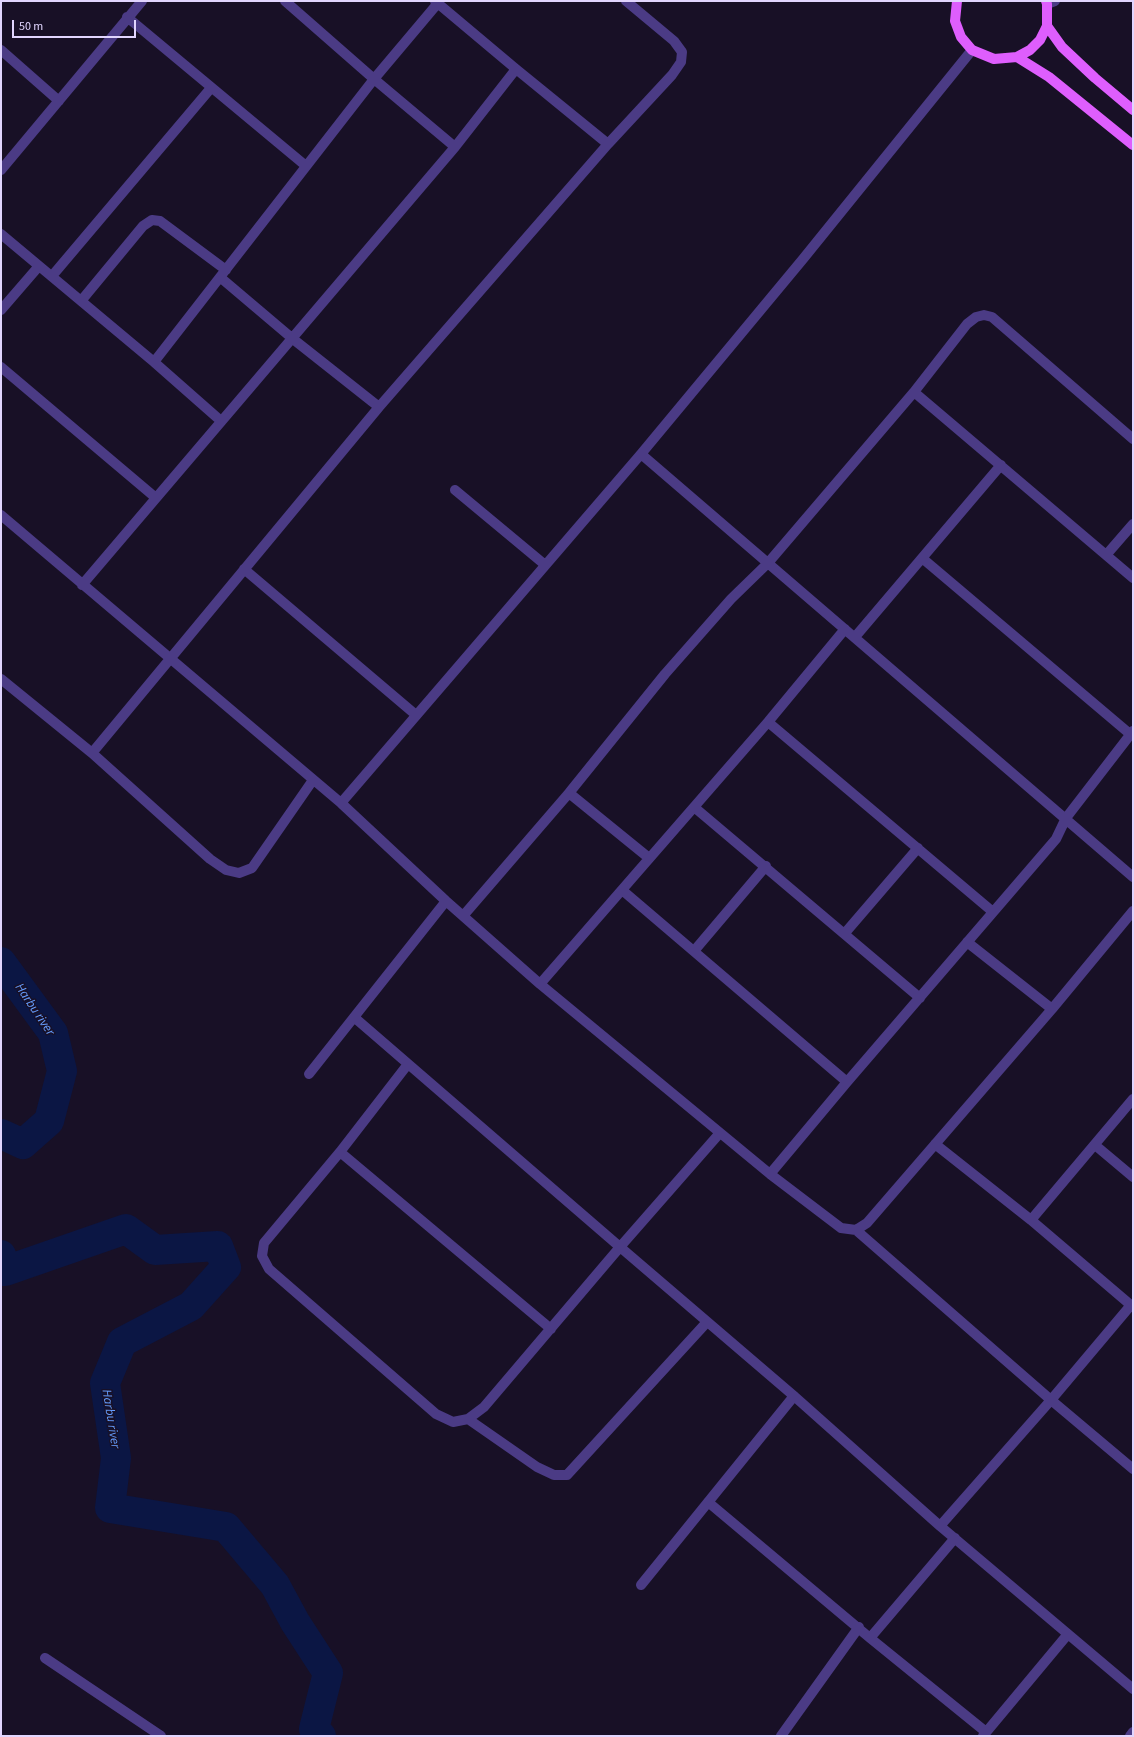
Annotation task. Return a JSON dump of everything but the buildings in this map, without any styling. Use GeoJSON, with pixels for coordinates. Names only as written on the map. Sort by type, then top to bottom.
{"type":"FeatureCollection","features":[{"type":"Feature","properties":{"kind":"main road"},"geometry":{"type":"LineString","coordinates":[[955,2],[955,21],[961,37],[972,50],[994,60],[1017,58],[1030,50],[1040,40],[1047,26],[1049,2]]}},
{"type":"Feature","properties":{"kind":"main road"},"geometry":{"type":"LineString","coordinates":[[1047,26],[1062,47],[1095,78],[1133,110]]}},
{"type":"Feature","properties":{"kind":"main road"},"geometry":{"type":"LineString","coordinates":[[1017,58],[1049,77],[1133,145]]}},
{"type":"Feature","properties":{"kind":"street"},"geometry":{"type":"LineString","coordinates":[[1,170],[142,1]]}},
{"type":"Feature","properties":{"kind":"street"},"geometry":{"type":"LineString","coordinates":[[285,1],[455,147]]}},
{"type":"Feature","properties":{"kind":"street"},"geometry":{"type":"LineString","coordinates":[[92,753],[379,407],[608,144],[672,75],[681,62],[682,52],[674,41],[626,1]]}},
{"type":"Feature","properties":{"kind":"street"},"geometry":{"type":"LineString","coordinates":[[154,362],[224,274],[374,79],[436,2],[608,144]]}},
{"type":"Feature","properties":{"kind":"street"},"geometry":{"type":"LineString","coordinates":[[127,18],[306,166]]}},
{"type":"Feature","properties":{"kind":"street"},"geometry":{"type":"LineString","coordinates":[[1,50],[59,100]]}},
{"type":"Feature","properties":{"kind":"street"},"geometry":{"type":"LineString","coordinates":[[341,804],[544,564],[641,454],[972,50]]}},
{"type":"Feature","properties":{"kind":"street"},"geometry":{"type":"LineString","coordinates":[[82,585],[455,147],[516,69]]}},
{"type":"Feature","properties":{"kind":"street"},"geometry":{"type":"LineString","coordinates":[[52,276],[212,88]]}},
{"type":"Feature","properties":{"kind":"street"},"geometry":{"type":"LineString","coordinates":[[81,301],[143,226],[152,220],[160,221],[224,274],[293,339],[379,407]]}},
{"type":"Feature","properties":{"kind":"street"},"geometry":{"type":"LineString","coordinates":[[1,234],[222,421]]}},
{"type":"Feature","properties":{"kind":"street"},"geometry":{"type":"LineString","coordinates":[[1,310],[39,266]]}},
{"type":"Feature","properties":{"kind":"street"},"geometry":{"type":"LineString","coordinates":[[463,916],[569,793],[665,674],[731,599],[768,563],[914,392],[967,324],[976,317],[984,314],[992,317],[1133,439]]}},
{"type":"Feature","properties":{"kind":"street"},"geometry":{"type":"LineString","coordinates":[[1,367],[156,498]]}},
{"type":"Feature","properties":{"kind":"street"},"geometry":{"type":"LineString","coordinates":[[914,392],[1107,554],[1133,578]]}},
{"type":"Feature","properties":{"kind":"street"},"geometry":{"type":"LineString","coordinates":[[641,454],[1133,877]]}},
{"type":"Feature","properties":{"kind":"street"},"geometry":{"type":"LineString","coordinates":[[855,637],[1001,465]]}},
{"type":"Feature","properties":{"kind":"street"},"geometry":{"type":"LineString","coordinates":[[455,490],[544,564]]}},
{"type":"Feature","properties":{"kind":"street"},"geometry":{"type":"LineString","coordinates":[[1,515],[341,804],[446,901],[540,984],[719,1134],[770,1174],[841,1228],[856,1230],[1051,1400],[1133,1468]]}},
{"type":"Feature","properties":{"kind":"street"},"geometry":{"type":"LineString","coordinates":[[1107,554],[1133,524]]}},
{"type":"Feature","properties":{"kind":"street"},"geometry":{"type":"LineString","coordinates":[[770,1174],[1056,839],[1066,818],[1132,733],[922,558]]}},
{"type":"Feature","properties":{"kind":"street"},"geometry":{"type":"LineString","coordinates":[[244,569],[416,715]]}},
{"type":"Feature","properties":{"kind":"street"},"geometry":{"type":"LineString","coordinates":[[540,984],[768,722],[845,629]]}},
{"type":"Feature","properties":{"kind":"street"},"geometry":{"type":"LineString","coordinates":[[1,679],[92,753],[210,859],[226,870],[239,873],[252,868],[313,780]]}},
{"type":"Feature","properties":{"kind":"street"},"geometry":{"type":"LineString","coordinates":[[768,722],[993,912]]}},
{"type":"Feature","properties":{"kind":"street"},"geometry":{"type":"LineString","coordinates":[[569,793],[649,858]]}},
{"type":"Feature","properties":{"kind":"street"},"geometry":{"type":"LineString","coordinates":[[694,807],[766,866],[920,998]]}},
{"type":"Feature","properties":{"kind":"street"},"geometry":{"type":"LineString","coordinates":[[845,933],[918,848]]}},
{"type":"Feature","properties":{"kind":"street"},"geometry":{"type":"LineString","coordinates":[[694,952],[766,866]]}},
{"type":"Feature","properties":{"kind":"street"},"geometry":{"type":"LineString","coordinates":[[622,890],[848,1082]]}},
{"type":"Feature","properties":{"kind":"street"},"geometry":{"type":"LineString","coordinates":[[309,1074],[355,1018],[446,901]]}},
{"type":"Feature","properties":{"kind":"street"},"geometry":{"type":"LineString","coordinates":[[856,1230],[867,1223],[1052,1008],[1133,911]]}},
{"type":"Feature","properties":{"kind":"street"},"geometry":{"type":"LineString","coordinates":[[967,942],[1052,1008]]}},
{"type":"Feature","properties":{"kind":"street"},"geometry":{"type":"LineString","coordinates":[[355,1018],[620,1248],[794,1396],[940,1526],[1133,1689]]}},
{"type":"Feature","properties":{"kind":"street"},"geometry":{"type":"LineString","coordinates":[[408,1064],[340,1152],[264,1244],[262,1256],[269,1269],[436,1414],[453,1422],[468,1419],[484,1407],[719,1134]]}},
{"type":"Feature","properties":{"kind":"street"},"geometry":{"type":"LineString","coordinates":[[1031,1220],[1133,1099]]}},
{"type":"Feature","properties":{"kind":"street"},"geometry":{"type":"LineString","coordinates":[[935,1144],[1031,1220],[1132,1306],[940,1526]]}},
{"type":"Feature","properties":{"kind":"street"},"geometry":{"type":"LineString","coordinates":[[1095,1145],[1133,1177]]}},
{"type":"Feature","properties":{"kind":"street"},"geometry":{"type":"LineString","coordinates":[[340,1152],[551,1328]]}},
{"type":"Feature","properties":{"kind":"street"},"geometry":{"type":"LineString","coordinates":[[468,1419],[537,1467],[554,1475],[567,1476],[707,1322]]}},
{"type":"Feature","properties":{"kind":"street"},"geometry":{"type":"LineString","coordinates":[[641,1585],[794,1396]]}},
{"type":"Feature","properties":{"kind":"street"},"geometry":{"type":"LineString","coordinates":[[708,1502],[984,1734],[1068,1634]]}},
{"type":"Feature","properties":{"kind":"street"},"geometry":{"type":"LineString","coordinates":[[870,1638],[955,1538]]}},
{"type":"Feature","properties":{"kind":"street"},"geometry":{"type":"LineString","coordinates":[[781,1736],[858,1627]]}},
{"type":"Feature","properties":{"kind":"street"},"geometry":{"type":"LineString","coordinates":[[45,1658],[161,1736]]}},
{"type":"Feature","properties":{"kind":"street"},"geometry":{"type":"LineString","coordinates":[[1130,1736],[1133,1732]]}},
{"type":"Feature","properties":{"kind":"waterway","name":"Harbu river"},"geometry":{"type":"LineString","coordinates":[[1,962],[53,1033],[62,1071],[49,1121],[23,1144],[1,1134]]}},
{"type":"Feature","properties":{"kind":"waterway","name":"Harbu river"},"geometry":{"type":"LineString","coordinates":[[1,1255],[5,1271],[126,1229],[155,1250],[218,1246],[226,1267],[191,1306],[122,1342],[105,1383],[116,1458],[110,1508],[226,1527],[275,1585],[295,1622],[328,1673],[314,1729],[321,1736]]}}]}
